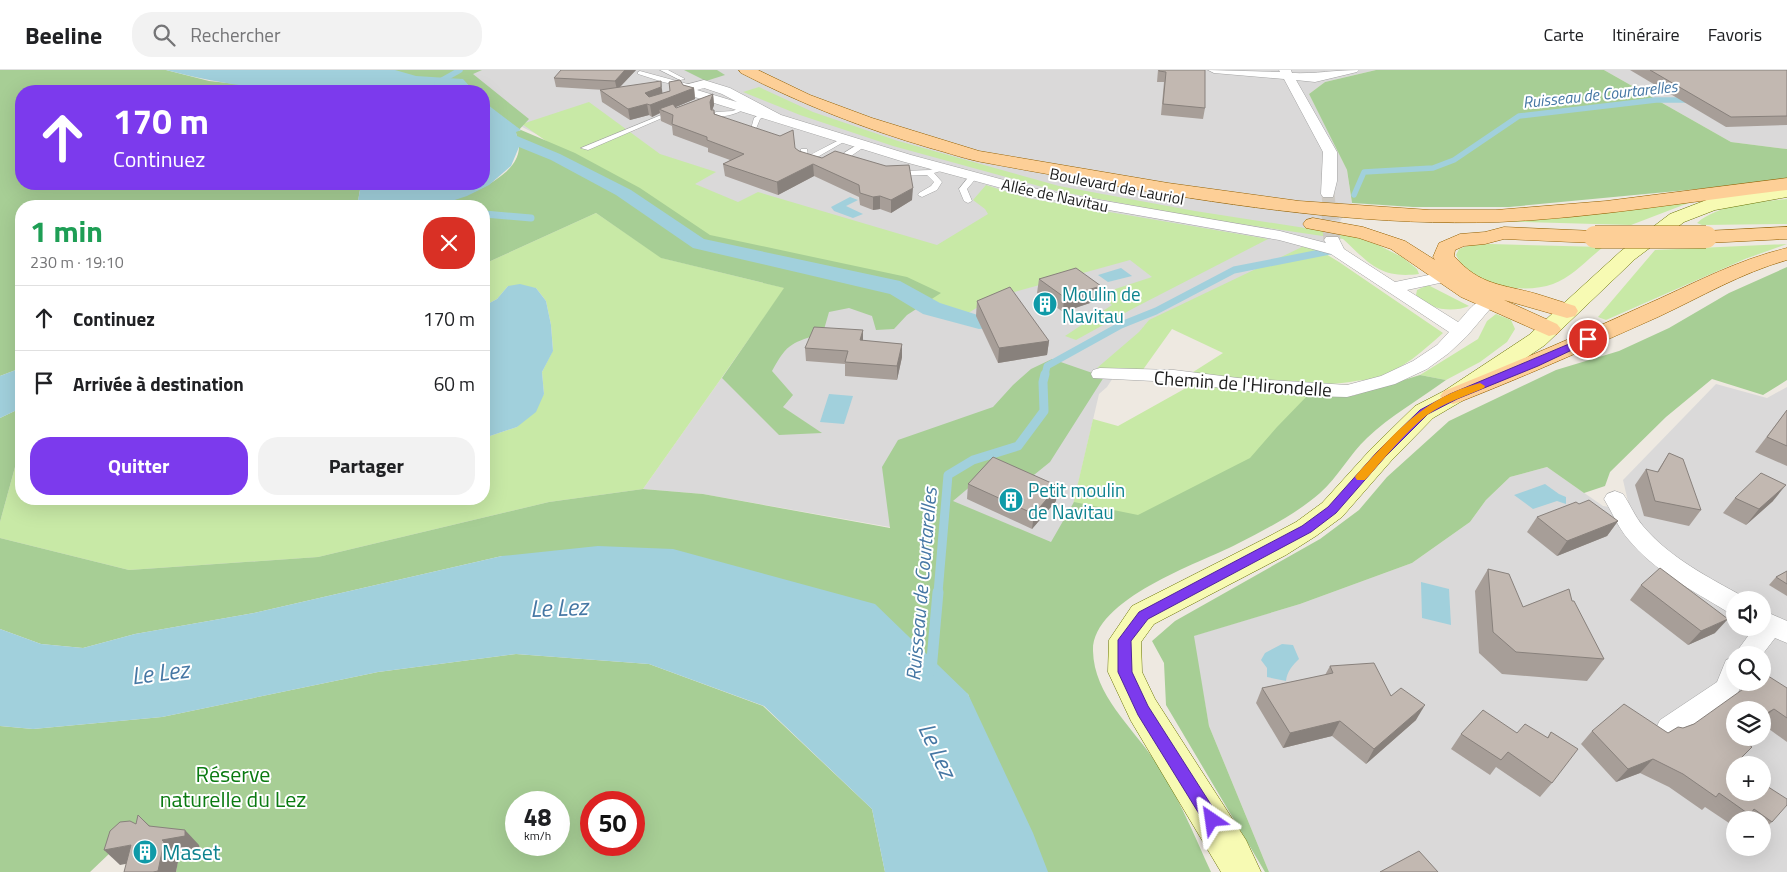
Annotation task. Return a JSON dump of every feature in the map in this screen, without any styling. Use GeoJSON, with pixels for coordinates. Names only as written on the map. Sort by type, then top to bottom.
{"type":"FeatureCollection","features":[{"type":"Feature","properties":{"kind":"main road","name":"Boulevard de Lauriol"},"geometry":{"type":"LineString","coordinates":[[746,70],[789,91],[842,112],[974,155],[1052,174],[1160,195],[1318,218],[1504,233]]}},
{"type":"Feature","properties":{"kind":"main road"},"geometry":{"type":"LineString","coordinates":[[974,155],[1239,200],[1404,214],[1497,216],[1561,212],[1787,184]]}},
{"type":"Feature","properties":{"kind":"main road"},"geometry":{"type":"LineString","coordinates":[[1241,872],[1232,853],[1143,710],[1125,672],[1124,640],[1143,615],[1275,547],[1319,520],[1332,510],[1406,428],[1424,412],[1454,396],[1537,340],[1567,310],[1628,256],[1677,218],[1709,205],[1746,197],[1787,192]]}},
{"type":"Feature","properties":{"kind":"main road"},"geometry":{"type":"LineString","coordinates":[[1160,195],[1184,206],[1321,225],[1372,235],[1398,245],[1549,329]]}},
{"type":"Feature","properties":{"kind":"main road"},"geometry":{"type":"LineString","coordinates":[[1451,275],[1443,257],[1446,247],[1460,240],[1485,238],[1504,233],[1595,237],[1706,237],[1787,233]]}},
{"type":"Feature","properties":{"kind":"main road"},"geometry":{"type":"LineString","coordinates":[[1454,396],[1534,364],[1643,316],[1759,261],[1787,254]]}},
{"type":"Feature","properties":{"kind":"main road"},"geometry":{"type":"LineString","coordinates":[[1486,295],[1530,298],[1567,310]]}},
{"type":"Feature","properties":{"kind":"street"},"geometry":{"type":"LineString","coordinates":[[1214,70],[1287,73],[1325,77],[1353,70]]}},
{"type":"Feature","properties":{"kind":"street"},"geometry":{"type":"LineString","coordinates":[[1287,73],[1330,152],[1328,194]]}},
{"type":"Feature","properties":{"kind":"street","name":"Allée de Navitau"},"geometry":{"type":"LineString","coordinates":[[770,116],[726,91],[710,85],[693,86],[689,91],[703,100],[743,108],[770,116],[845,139],[936,171],[974,176],[1040,194],[1092,204],[1334,246],[1391,288]]}},
{"type":"Feature","properties":{"kind":"street"},"geometry":{"type":"LineString","coordinates":[[1391,288],[1451,275]]}},
{"type":"Feature","properties":{"kind":"street"},"geometry":{"type":"LineString","coordinates":[[1391,288],[1460,332]]}},
{"type":"Feature","properties":{"kind":"street","name":"Chemin de l'Hirondelle"},"geometry":{"type":"LineString","coordinates":[[1100,374],[1174,376],[1308,390],[1347,390],[1388,380],[1420,365],[1443,349],[1460,332],[1486,295]]}},
{"type":"Feature","properties":{"kind":"street"},"geometry":{"type":"LineString","coordinates":[[1615,499],[1635,532],[1653,549],[1676,567],[1726,598]]}},
{"type":"Feature","properties":{"kind":"street"},"geometry":{"type":"LineString","coordinates":[[1755,646],[1774,626]]}},
{"type":"Feature","properties":{"kind":"street"},"geometry":{"type":"LineString","coordinates":[[1670,728],[1726,690]]}},
{"type":"Feature","properties":{"kind":"lane"},"geometry":{"type":"LineString","coordinates":[[663,70],[693,86]]}},
{"type":"Feature","properties":{"kind":"lane"},"geometry":{"type":"LineString","coordinates":[[640,73],[665,81],[693,86]]}},
{"type":"Feature","properties":{"kind":"lane"},"geometry":{"type":"LineString","coordinates":[[666,90],[693,86]]}},
{"type":"Feature","properties":{"kind":"lane"},"geometry":{"type":"LineString","coordinates":[[586,148],[681,108]]}},
{"type":"Feature","properties":{"kind":"lane"},"geometry":{"type":"LineString","coordinates":[[716,114],[734,113],[743,108]]}},
{"type":"Feature","properties":{"kind":"lane"},"geometry":{"type":"LineString","coordinates":[[751,135],[757,118],[770,116]]}},
{"type":"Feature","properties":{"kind":"lane"},"geometry":{"type":"LineString","coordinates":[[804,151],[804,161],[845,139]]}},
{"type":"Feature","properties":{"kind":"lane"},"geometry":{"type":"LineString","coordinates":[[862,163],[847,159],[847,155],[863,145]]}},
{"type":"Feature","properties":{"kind":"lane"},"geometry":{"type":"LineString","coordinates":[[897,174],[909,171],[936,171],[938,182],[934,188],[922,195]]}},
{"type":"Feature","properties":{"kind":"lane"},"geometry":{"type":"LineString","coordinates":[[968,201],[963,189],[974,176]]}},
{"type":"Feature","properties":{"kind":"shaded area"},"geometry":{"type":"Polygon","coordinates":[[[466,70],[1376,70],[1325,82],[1309,94],[1347,170],[1352,204],[1316,256],[1301,250],[1143,327],[1153,334],[1128,355],[1107,387],[1099,394],[1048,613],[929,534],[703,494],[643,489],[785,288],[575,153],[524,128],[490,107],[490,85],[479,85],[466,70]]]}},
{"type":"Feature","properties":{"kind":"shaded area"},"geometry":{"type":"Polygon","coordinates":[[[1604,70],[1787,70],[1787,149],[1731,142],[1604,70]]]}},
{"type":"Feature","properties":{"kind":"shaded area"},"geometry":{"type":"Polygon","coordinates":[[[1716,384],[1767,398],[1787,387],[1787,872],[1269,872],[1209,726],[1193,636],[1300,604],[1412,563],[1470,522],[1486,500],[1510,477],[1547,467],[1603,506],[1630,510],[1623,480],[1716,384]]]}},
{"type":"Feature","properties":{"kind":"green space"},"geometry":{"type":"Polygon","coordinates":[[[0,70],[166,70],[209,81],[246,85],[15,85],[15,190],[360,190],[358,200],[15,200],[15,370],[0,376],[0,70]]]}},
{"type":"Feature","properties":{"kind":"green space"},"geometry":{"type":"Polygon","coordinates":[[[365,70],[482,70],[473,74],[487,85],[431,85],[365,70]]]}},
{"type":"Feature","properties":{"kind":"green space"},"geometry":{"type":"Polygon","coordinates":[[[684,70],[717,70],[725,75],[706,81],[684,70]]]}},
{"type":"Feature","properties":{"kind":"green space"},"geometry":{"type":"Polygon","coordinates":[[[1376,70],[1604,70],[1731,142],[1787,149],[1787,179],[1509,207],[1413,207],[1352,203],[1347,170],[1309,94],[1325,82],[1376,70]]]}},
{"type":"Feature","properties":{"kind":"green space"},"geometry":{"type":"Polygon","coordinates":[[[759,87],[813,112],[898,141],[1059,186],[1195,211],[1350,235],[1378,245],[1402,257],[1417,269],[1419,274],[1394,274],[1376,267],[1343,239],[1194,217],[1057,191],[893,146],[800,115],[743,92],[759,87]]]}},
{"type":"Feature","properties":{"kind":"green space"},"geometry":{"type":"Polygon","coordinates":[[[490,88],[529,119],[518,131],[521,130],[575,153],[640,188],[710,235],[907,277],[941,293],[907,315],[894,329],[876,330],[872,316],[849,308],[829,312],[823,333],[792,345],[782,354],[772,371],[793,395],[783,407],[822,433],[779,435],[722,378],[784,288],[661,258],[596,213],[490,261],[490,200],[453,200],[478,190],[490,190],[490,183],[509,169],[516,159],[519,148],[516,133],[490,136],[490,88]]]}},
{"type":"Feature","properties":{"kind":"green space"},"geometry":{"type":"Polygon","coordinates":[[[589,102],[660,154],[716,172],[695,184],[738,202],[758,192],[937,245],[988,214],[985,209],[973,200],[986,185],[1027,198],[1268,239],[1076,340],[1065,336],[1112,305],[1100,294],[1152,277],[1130,260],[993,298],[955,321],[900,281],[704,239],[566,155],[522,124],[589,102]]]}},
{"type":"Feature","properties":{"kind":"green space"},"geometry":{"type":"Polygon","coordinates":[[[1699,199],[1631,225],[1488,221],[1563,218],[1699,199]]]}},
{"type":"Feature","properties":{"kind":"green space"},"geometry":{"type":"Polygon","coordinates":[[[1787,199],[1787,224],[1702,225],[1697,223],[1717,211],[1728,208],[1787,199]]]}},
{"type":"Feature","properties":{"kind":"green space"},"geometry":{"type":"Polygon","coordinates":[[[596,213],[662,258],[785,288],[643,489],[549,502],[318,557],[129,570],[0,538],[0,522],[15,467],[15,505],[490,505],[490,436],[517,427],[544,394],[542,372],[553,350],[551,325],[546,301],[536,288],[508,286],[497,299],[490,303],[490,261],[596,213]]]}},
{"type":"Feature","properties":{"kind":"green space"},"geometry":{"type":"Polygon","coordinates":[[[1787,244],[1745,259],[1606,320],[1598,317],[1655,250],[1787,244]]]}},
{"type":"Feature","properties":{"kind":"green space"},"geometry":{"type":"Polygon","coordinates":[[[1470,245],[1603,247],[1573,273],[1560,281],[1541,287],[1513,288],[1485,281],[1463,266],[1456,255],[1459,249],[1470,245]]]}},
{"type":"Feature","properties":{"kind":"green space"},"geometry":{"type":"Polygon","coordinates":[[[1302,247],[1316,248],[1339,262],[1443,333],[1420,353],[1395,370],[1377,378],[1350,382],[1310,385],[1290,384],[1190,374],[1223,353],[1172,329],[1142,371],[1097,368],[1139,332],[1149,320],[1302,247]]]}},
{"type":"Feature","properties":{"kind":"green space"},"geometry":{"type":"Polygon","coordinates":[[[1787,267],[1787,380],[1763,395],[1712,379],[1666,417],[1610,472],[1605,486],[1584,493],[1547,467],[1510,477],[1486,500],[1470,522],[1412,563],[1300,604],[1194,636],[1209,726],[1269,872],[1265,872],[1166,705],[1164,663],[1152,641],[1175,621],[1320,539],[1359,510],[1387,477],[1449,421],[1556,370],[1619,351],[1669,328],[1729,293],[1787,267]]]}},
{"type":"Feature","properties":{"kind":"green space"},"geometry":{"type":"Polygon","coordinates":[[[1428,285],[1469,306],[1448,310],[1427,304],[1416,295],[1417,290],[1428,285]]]}},
{"type":"Feature","properties":{"kind":"green space"},"geometry":{"type":"Polygon","coordinates":[[[1496,314],[1511,320],[1515,329],[1507,342],[1480,362],[1446,380],[1420,375],[1478,339],[1487,321],[1496,314]]]}},
{"type":"Feature","properties":{"kind":"green space"},"geometry":{"type":"Polygon","coordinates":[[[1052,359],[1104,377],[1050,462],[1024,483],[991,469],[953,501],[1051,542],[1074,502],[1138,515],[1250,458],[1308,395],[1352,396],[1420,375],[1446,380],[1376,430],[1361,444],[1333,480],[1301,508],[1237,544],[1150,586],[1128,600],[1110,615],[1097,632],[1093,651],[1095,667],[1100,682],[1116,710],[1146,748],[1171,787],[1211,872],[1027,872],[968,694],[502,556],[254,613],[135,634],[83,648],[41,644],[0,629],[0,538],[129,570],[318,557],[549,502],[643,489],[703,494],[890,528],[882,467],[898,440],[993,407],[1031,369],[1052,359]]]}},
{"type":"Feature","properties":{"kind":"green space"},"geometry":{"type":"Polygon","coordinates":[[[1195,383],[1271,393],[1321,396],[1260,463],[1057,573],[1093,419],[1118,426],[1195,383]]]}},
{"type":"Feature","properties":{"kind":"green space"},"geometry":{"type":"Polygon","coordinates":[[[15,411],[15,467],[0,522],[0,418],[15,411]]]}},
{"type":"Feature","properties":{"kind":"green space","name":"Réserve naturelle du Lez"},"geometry":{"type":"Polygon","coordinates":[[[516,654],[649,664],[763,706],[872,809],[885,872],[176,872],[179,854],[167,856],[132,832],[90,872],[0,872],[0,726],[33,729],[162,717],[378,672],[516,654]]]}},
{"type":"Feature","properties":{"kind":"water"},"geometry":{"type":"Polygon","coordinates":[[[166,70],[395,70],[416,76],[463,79],[468,85],[240,85],[166,70]]]}},
{"type":"Feature","properties":{"kind":"water"},"geometry":{"type":"Polygon","coordinates":[[[490,107],[521,130],[516,132],[517,136],[560,154],[631,190],[704,239],[900,281],[940,303],[984,317],[1000,327],[979,329],[923,314],[890,294],[693,248],[616,195],[551,160],[519,147],[511,166],[490,184],[490,107]]]}},
{"type":"Feature","properties":{"kind":"water"},"geometry":{"type":"Polygon","coordinates":[[[360,190],[479,190],[455,200],[358,200],[360,190]]]}},
{"type":"Feature","properties":{"kind":"water"},"geometry":{"type":"Polygon","coordinates":[[[850,197],[858,200],[846,206],[863,214],[853,218],[834,211],[831,207],[850,197]]]}},
{"type":"Feature","properties":{"kind":"water"},"geometry":{"type":"Polygon","coordinates":[[[1121,268],[1132,276],[1108,282],[1098,275],[1121,268]]]}},
{"type":"Feature","properties":{"kind":"water"},"geometry":{"type":"Polygon","coordinates":[[[520,284],[536,288],[546,301],[551,325],[553,351],[542,372],[544,394],[536,412],[517,427],[490,436],[490,303],[497,299],[508,286],[520,284]]]}},
{"type":"Feature","properties":{"kind":"water"},"geometry":{"type":"Polygon","coordinates":[[[15,370],[15,411],[0,418],[0,376],[15,370]]]}},
{"type":"Feature","properties":{"kind":"water"},"geometry":{"type":"Polygon","coordinates":[[[829,394],[853,396],[844,424],[820,422],[829,394]]]}},
{"type":"Feature","properties":{"kind":"water"},"geometry":{"type":"Polygon","coordinates":[[[1545,484],[1566,497],[1566,504],[1557,501],[1533,509],[1514,495],[1545,484]]]}},
{"type":"Feature","properties":{"kind":"water","name":"Le Lez"},"geometry":{"type":"Polygon","coordinates":[[[598,546],[673,549],[875,604],[968,694],[1033,833],[1048,872],[885,872],[872,809],[764,706],[649,664],[516,654],[378,672],[162,717],[33,729],[0,726],[0,629],[41,644],[83,648],[135,634],[254,613],[502,556],[598,546]]]}},
{"type":"Feature","properties":{"kind":"water"},"geometry":{"type":"Polygon","coordinates":[[[1421,582],[1449,589],[1451,625],[1422,618],[1421,582]]]}},
{"type":"Feature","properties":{"kind":"water"},"geometry":{"type":"Polygon","coordinates":[[[1282,644],[1293,645],[1299,659],[1289,671],[1286,681],[1267,677],[1267,668],[1261,660],[1265,653],[1282,644]]]}},
{"type":"Feature","properties":{"kind":"building"},"geometry":{"type":"Polygon","coordinates":[[[561,70],[625,70],[615,81],[554,78],[561,70]]]}},
{"type":"Feature","properties":{"kind":"building"},"geometry":{"type":"Polygon","coordinates":[[[1159,70],[1205,70],[1205,108],[1163,104],[1166,72],[1159,70]]]}},
{"type":"Feature","properties":{"kind":"building"},"geometry":{"type":"Polygon","coordinates":[[[1650,70],[1787,70],[1787,116],[1731,117],[1650,70]]]}},
{"type":"Feature","properties":{"kind":"building"},"geometry":{"type":"Polygon","coordinates":[[[680,80],[683,85],[694,88],[650,105],[647,104],[628,109],[600,90],[661,81],[661,87],[645,93],[649,97],[670,91],[669,82],[680,80]]]}},
{"type":"Feature","properties":{"kind":"building"},"geometry":{"type":"Polygon","coordinates":[[[713,94],[710,102],[711,110],[714,110],[714,114],[780,136],[793,130],[795,148],[799,151],[822,158],[835,151],[886,166],[909,165],[913,188],[891,200],[860,193],[859,185],[813,164],[777,182],[723,164],[744,154],[672,124],[673,115],[659,109],[673,104],[676,108],[713,94]]]}},
{"type":"Feature","properties":{"kind":"building"},"geometry":{"type":"Polygon","coordinates":[[[1076,268],[1101,286],[1064,297],[1039,279],[1076,268]]]}},
{"type":"Feature","properties":{"kind":"building"},"geometry":{"type":"Polygon","coordinates":[[[1010,287],[1049,341],[999,348],[977,301],[1010,287]]]}},
{"type":"Feature","properties":{"kind":"building"},"geometry":{"type":"Polygon","coordinates":[[[814,327],[863,330],[860,340],[902,344],[897,366],[845,362],[848,351],[805,348],[814,327]]]}},
{"type":"Feature","properties":{"kind":"building"},"geometry":{"type":"Polygon","coordinates":[[[1787,410],[1787,446],[1767,437],[1787,410]]]}},
{"type":"Feature","properties":{"kind":"building"},"geometry":{"type":"Polygon","coordinates":[[[1669,453],[1683,459],[1701,510],[1655,501],[1646,469],[1658,472],[1669,453]]]}},
{"type":"Feature","properties":{"kind":"building"},"geometry":{"type":"Polygon","coordinates":[[[993,457],[1058,486],[1034,514],[968,484],[993,457]]]}},
{"type":"Feature","properties":{"kind":"building"},"geometry":{"type":"Polygon","coordinates":[[[1761,473],[1786,485],[1759,509],[1735,498],[1761,473]]]}},
{"type":"Feature","properties":{"kind":"building"},"geometry":{"type":"Polygon","coordinates":[[[1589,500],[1618,521],[1567,541],[1537,517],[1576,502],[1579,504],[1589,500]]]}},
{"type":"Feature","properties":{"kind":"building"},"geometry":{"type":"Polygon","coordinates":[[[1660,568],[1726,618],[1726,620],[1701,631],[1641,585],[1660,568]]]}},
{"type":"Feature","properties":{"kind":"building"},"geometry":{"type":"Polygon","coordinates":[[[1488,569],[1509,574],[1523,607],[1569,589],[1572,601],[1574,601],[1604,659],[1516,652],[1493,632],[1488,569]]]}},
{"type":"Feature","properties":{"kind":"building"},"geometry":{"type":"Polygon","coordinates":[[[1787,571],[1787,584],[1776,577],[1787,571]]]}},
{"type":"Feature","properties":{"kind":"building"},"geometry":{"type":"Polygon","coordinates":[[[1374,663],[1391,696],[1401,688],[1425,705],[1374,749],[1340,721],[1290,733],[1262,688],[1333,673],[1330,666],[1374,663]]]}},
{"type":"Feature","properties":{"kind":"building"},"geometry":{"type":"Polygon","coordinates":[[[1771,678],[1787,688],[1787,718],[1774,709],[1771,711],[1771,701],[1726,701],[1740,691],[1771,691],[1771,678]]]}},
{"type":"Feature","properties":{"kind":"building"},"geometry":{"type":"Polygon","coordinates":[[[1726,701],[1726,746],[1752,747],[1743,756],[1726,756],[1726,798],[1719,793],[1716,797],[1683,774],[1653,759],[1628,769],[1592,731],[1624,704],[1668,733],[1678,727],[1683,728],[1694,724],[1726,701]]]}},
{"type":"Feature","properties":{"kind":"building"},"geometry":{"type":"Polygon","coordinates":[[[1483,710],[1517,733],[1525,724],[1548,738],[1551,732],[1578,749],[1552,783],[1508,752],[1501,760],[1461,734],[1483,710]]]}},
{"type":"Feature","properties":{"kind":"building"},"geometry":{"type":"Polygon","coordinates":[[[1771,789],[1787,799],[1787,805],[1772,822],[1771,811],[1757,811],[1754,809],[1753,811],[1744,811],[1730,801],[1771,801],[1771,789]]]}},
{"type":"Feature","properties":{"kind":"building"},"geometry":{"type":"Polygon","coordinates":[[[138,815],[149,826],[185,830],[185,836],[162,840],[164,842],[158,871],[124,872],[131,845],[104,850],[110,831],[120,822],[130,821],[136,824],[138,815]]]}},
{"type":"Feature","properties":{"kind":"building"},"geometry":{"type":"Polygon","coordinates":[[[1419,851],[1438,872],[1380,872],[1419,851]]]}},
{"type":"Feature","properties":{"kind":"waterway"},"geometry":{"type":"LineString","coordinates":[[437,83],[460,70]]}},
{"type":"Feature","properties":{"kind":"waterway","name":"Ruisseau de Courtarelles"},"geometry":{"type":"LineString","coordinates":[[1354,195],[1364,172],[1433,168],[1454,160],[1519,116],[1656,100],[1691,100]]}},
{"type":"Feature","properties":{"kind":"waterway"},"geometry":{"type":"LineString","coordinates":[[490,215],[531,218]]}},
{"type":"Feature","properties":{"kind":"waterway","name":"Ruisseau de Courtarelles"},"geometry":{"type":"LineString","coordinates":[[1045,375],[1047,366],[1121,325],[1156,311],[1234,270],[1330,251]]}},
{"type":"Feature","properties":{"kind":"waterway","name":"Ruisseau de Courtarelles"},"geometry":{"type":"LineString","coordinates":[[938,593],[948,475],[973,460],[1018,446],[1044,411],[1043,382],[1045,374]]}},
{"type":"Feature","properties":{"kind":"waterway","name":"Ruisseau de Courtarelles"},"geometry":{"type":"LineString","coordinates":[[931,671],[938,592]]}},
{"type":"Feature","properties":{"kind":"tunnel"},"geometry":{"type":"LineString","coordinates":[[1328,194],[1329,204]]}},
{"type":"Feature","properties":{"kind":"tunnel"},"geometry":{"type":"LineString","coordinates":[[1329,203],[1332,240]]}},
{"type":"Feature","properties":{"kind":"slow traffic"},"geometry":{"type":"LineString","coordinates":[[1361,477],[1406,428],[1424,412],[1454,396],[1480,386]]}},
{"type":"Feature","properties":{"kind":"place","name":"Moulin de Navitau"},"geometry":{"type":"Point","coordinates":[1045,304]}},
{"type":"Feature","properties":{"kind":"place","name":"Petit moulin de Navitau"},"geometry":{"type":"Point","coordinates":[1011,500]}},
{"type":"Feature","properties":{"kind":"place","name":"Maset"},"geometry":{"type":"Point","coordinates":[145,852]}},
{"type":"Feature","properties":{"kind":"route"},"geometry":{"type":"LineString","coordinates":[[1212,820],[1143,710],[1125,672],[1124,640],[1143,615],[1306,529],[1332,510],[1406,428],[1424,412],[1454,396],[1534,364],[1588,339]]}}]}
